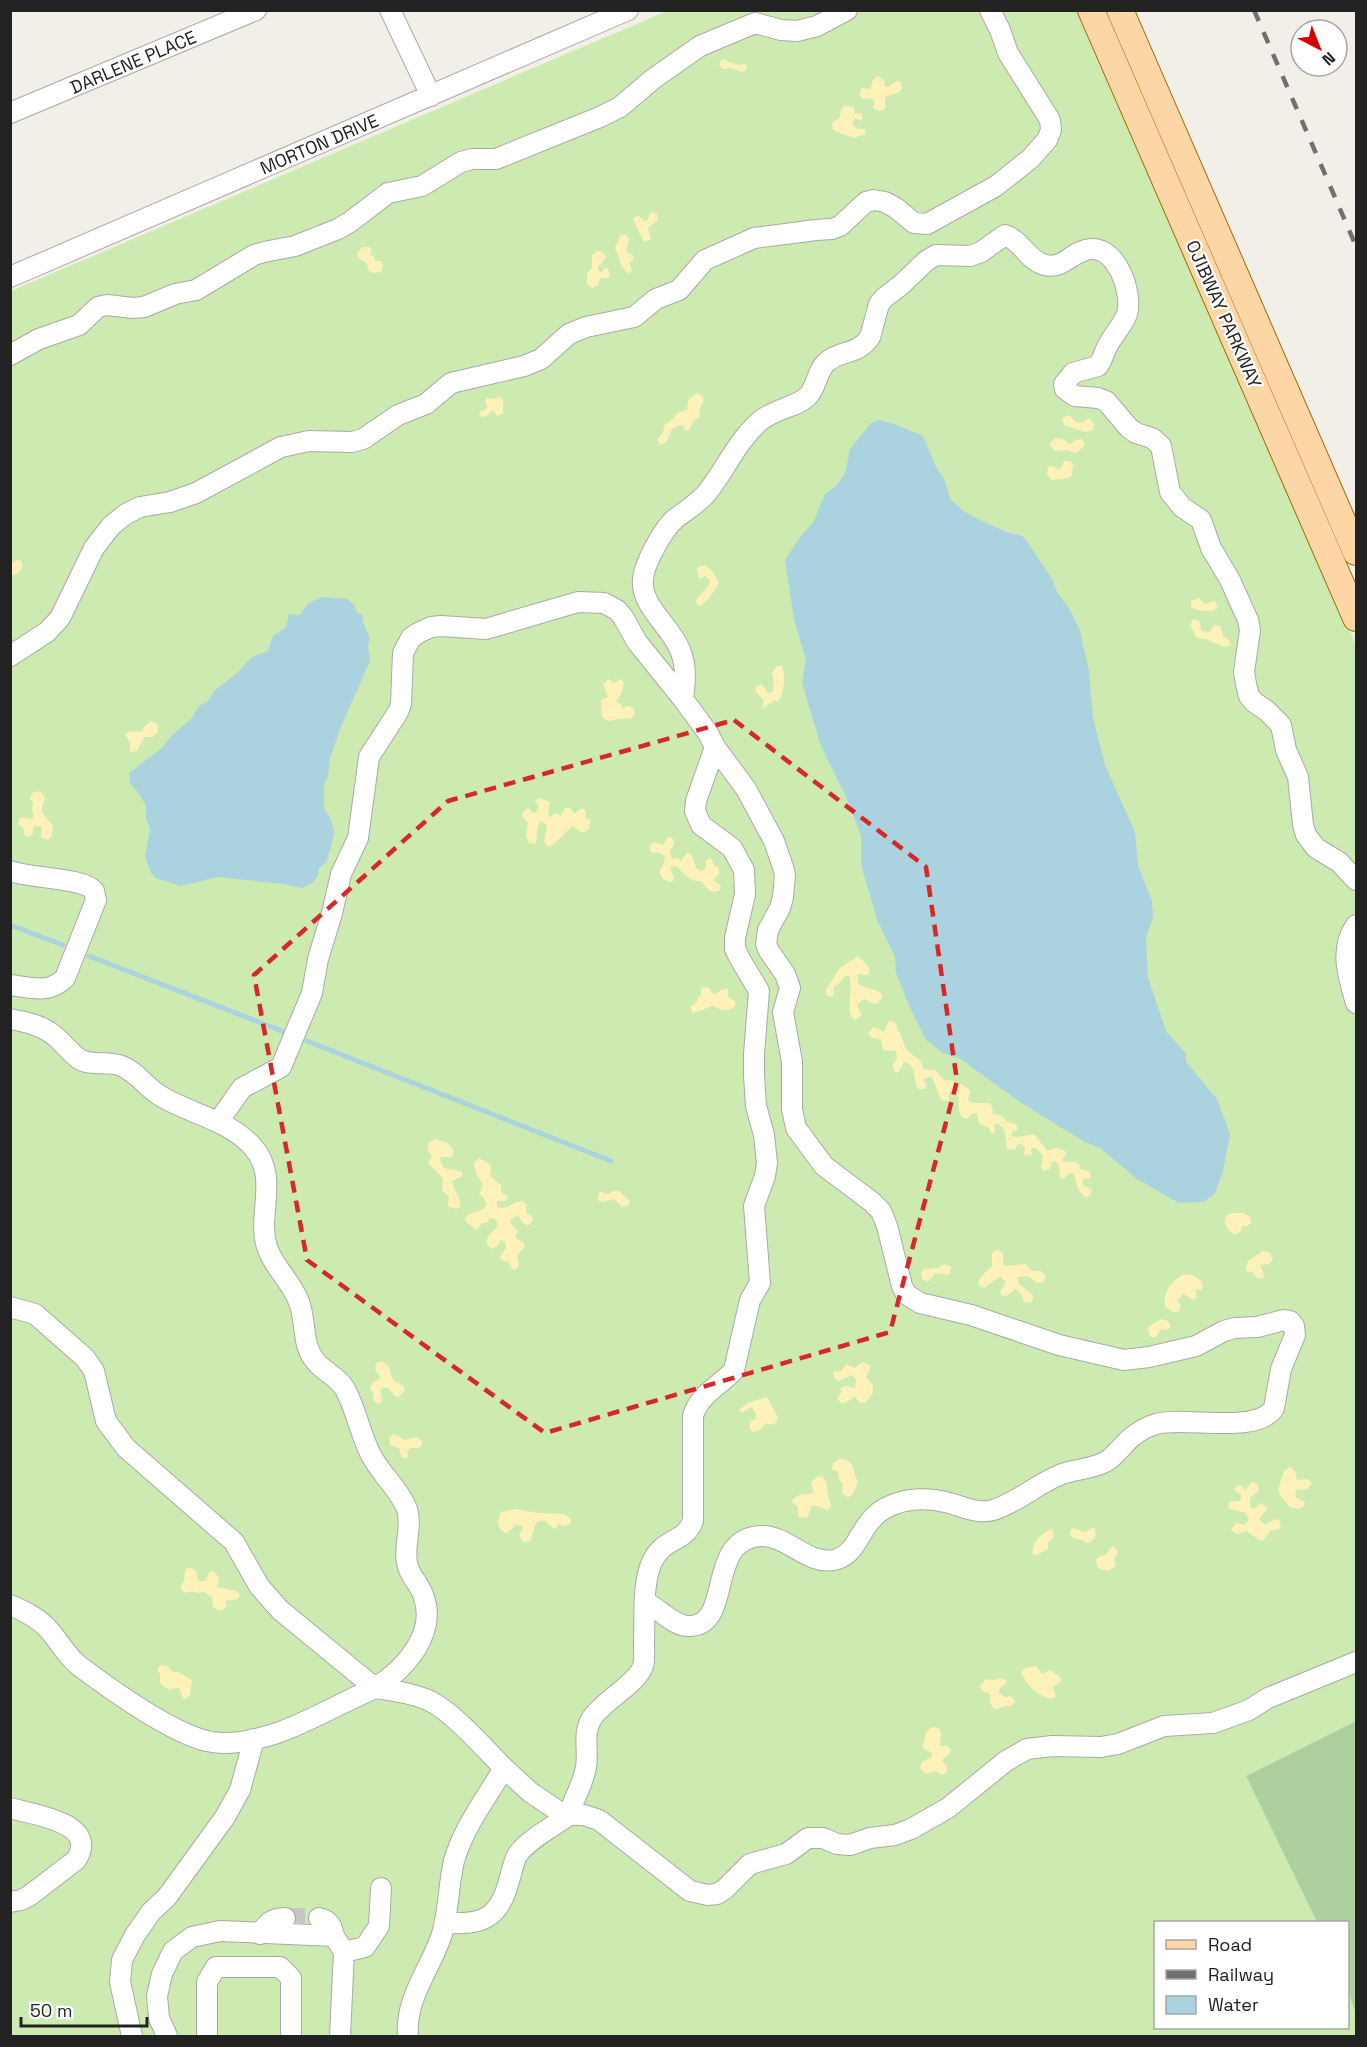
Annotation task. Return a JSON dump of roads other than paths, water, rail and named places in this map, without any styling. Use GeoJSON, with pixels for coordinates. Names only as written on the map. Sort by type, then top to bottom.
{"type":"FeatureCollection","features":[{"type":"Feature","properties":{"kind":"main road","name":"OJIBWAY PARKWAY"},"geometry":{"type":"LineString","coordinates":[[1091,10],[1356,618]]}},
{"type":"Feature","properties":{"kind":"main road","name":"OJIBWAY PARKWAY"},"geometry":{"type":"LineString","coordinates":[[1120,10],[1356,552]]}},
{"type":"Feature","properties":{"kind":"street","name":"DARLENE PLACE"},"geometry":{"type":"LineString","coordinates":[[10,113],[256,10]]}},
{"type":"Feature","properties":{"kind":"street"},"geometry":{"type":"LineString","coordinates":[[390,10],[431,96]]}},
{"type":"Feature","properties":{"kind":"street","name":"MORTON DRIVE"},"geometry":{"type":"LineString","coordinates":[[10,277],[628,10]]}},
{"type":"Feature","properties":{"kind":"street"},"geometry":{"type":"LineString","coordinates":[[10,355],[39,339],[79,325],[98,308],[107,304],[133,308],[144,307],[176,294],[196,290],[254,255],[295,246],[338,229],[388,193],[422,186],[460,162],[472,159],[496,159],[600,117],[620,107],[653,79],[700,46],[755,23],[782,30],[797,31],[817,26],[847,10]]}},
{"type":"Feature","properties":{"kind":"street"},"geometry":{"type":"LineString","coordinates":[[10,656],[47,632],[60,618],[94,548],[111,526],[133,511],[196,494],[281,447],[301,442],[352,442],[363,439],[398,415],[426,404],[451,383],[524,366],[541,359],[569,334],[599,323],[634,317],[656,299],[679,290],[705,260],[754,238],[832,229],[840,226],[866,202],[874,200],[885,202],[896,208],[914,223],[927,224],[996,186],[1030,159],[1047,140],[1051,130],[1050,120],[1008,53],[990,10]]}},
{"type":"Feature","properties":{"kind":"street"},"geometry":{"type":"LineString","coordinates":[[681,693],[684,662],[680,648],[646,599],[642,580],[666,528],[707,493],[731,454],[750,430],[770,413],[808,396],[825,363],[830,359],[852,352],[867,341],[879,304],[914,270],[936,255],[970,256],[981,252],[1005,235],[1014,239],[1043,265],[1056,266],[1078,253],[1092,249],[1100,251],[1118,264],[1124,282],[1128,312],[1098,366],[1073,373],[1064,384],[1065,389],[1075,396],[1106,401],[1129,428],[1157,441],[1161,446],[1170,492],[1182,507],[1201,520],[1211,548],[1230,580],[1248,620],[1250,630],[1244,672],[1245,684],[1254,702],[1281,725],[1286,750],[1298,777],[1306,835],[1316,848],[1339,862],[1356,880]]}},
{"type":"Feature","properties":{"kind":"street"},"geometry":{"type":"LineString","coordinates":[[218,1122],[242,1088],[281,1067],[312,993],[318,959],[341,874],[358,838],[369,757],[401,704],[404,653],[411,638],[431,627],[486,629],[578,602],[604,603],[617,610],[623,617],[638,642],[681,693],[715,747],[746,789],[774,841],[783,867],[784,887],[780,908],[766,938],[769,951],[785,974],[790,988],[783,1012],[792,1062],[792,1109],[796,1128],[824,1166],[881,1211],[902,1287],[906,1294],[920,1303],[971,1315],[1059,1345],[1124,1360],[1141,1359],[1196,1346],[1224,1331],[1257,1327],[1284,1320],[1290,1321],[1294,1326],[1295,1335],[1281,1370],[1274,1408],[1261,1419],[1239,1422],[1155,1424],[1134,1436],[1107,1461],[1061,1474],[992,1510],[975,1511],[928,1499],[898,1503],[876,1515],[848,1554],[837,1559],[822,1560],[811,1557],[772,1538],[760,1536],[752,1538],[744,1541],[728,1558],[722,1570],[716,1606],[704,1621],[695,1625],[681,1624],[645,1602]]}},
{"type":"Feature","properties":{"kind":"street"},"geometry":{"type":"LineString","coordinates":[[445,1923],[476,1923],[490,1917],[500,1905],[513,1864],[523,1848],[572,1814],[585,1774],[587,1726],[592,1717],[637,1676],[643,1666],[645,1602],[651,1564],[659,1549],[683,1536],[693,1521],[693,1416],[696,1406],[706,1394],[728,1378],[734,1370],[750,1300],[760,1283],[754,1206],[765,1176],[767,1163],[764,1135],[756,1106],[753,1054],[759,991],[735,949],[735,938],[745,894],[744,870],[732,848],[701,825],[695,811],[696,801],[715,747]]}},
{"type":"Feature","properties":{"kind":"street"},"geometry":{"type":"LineString","coordinates":[[10,871],[20,875],[78,883],[95,892],[96,900],[65,978],[57,986],[50,989],[10,985]]}},
{"type":"Feature","properties":{"kind":"street"},"geometry":{"type":"LineString","coordinates":[[1356,925],[1345,949],[1356,1003]]}},
{"type":"Feature","properties":{"kind":"street"},"geometry":{"type":"LineString","coordinates":[[10,1019],[45,1030],[81,1060],[117,1064],[128,1069],[157,1094],[218,1122],[254,1148],[263,1166],[267,1185],[264,1236],[268,1250],[298,1298],[304,1316],[309,1351],[318,1365],[345,1389],[370,1453],[403,1500],[408,1511],[407,1566],[423,1593],[426,1603],[426,1618],[420,1642],[413,1653],[391,1677],[375,1688],[280,1732],[231,1742],[205,1741]]}},
{"type":"Feature","properties":{"kind":"street"},"geometry":{"type":"LineString","coordinates":[[10,1307],[35,1314],[85,1358],[94,1371],[106,1421],[126,1448],[234,1542],[251,1575],[273,1603],[375,1688],[406,1693],[430,1701],[442,1709],[530,1792],[572,1814],[599,1820],[690,1891],[708,1895],[717,1894],[750,1864],[786,1854],[808,1838],[823,1838],[837,1844],[850,1845],[911,1829],[948,1808],[1006,1761],[1027,1749],[1052,1746],[1101,1747],[1118,1744],[1164,1726],[1213,1723],[1249,1710],[1268,1698],[1356,1662]]}},
{"type":"Feature","properties":{"kind":"street"},"geometry":{"type":"LineString","coordinates":[[10,1605],[30,1614],[48,1629],[75,1663],[116,1691],[176,1729],[216,1743],[225,1749],[238,1774],[240,1790]]}},
{"type":"Feature","properties":{"kind":"street"},"geometry":{"type":"LineString","coordinates":[[132,2037],[120,1982],[122,1960],[135,1935],[151,1912],[167,1897],[225,1816],[240,1790],[254,1739]]}},
{"type":"Feature","properties":{"kind":"street"},"geometry":{"type":"LineString","coordinates":[[408,2037],[414,1995],[445,1923],[449,1882],[455,1858],[504,1768]]}},
{"type":"Feature","properties":{"kind":"street"},"geometry":{"type":"LineString","coordinates":[[10,1808],[75,1830],[81,1836],[82,1843],[76,1860],[29,1896],[10,1902]]}},
{"type":"Feature","properties":{"kind":"street"},"geometry":{"type":"LineString","coordinates":[[167,2037],[159,2019],[157,1996],[162,1974],[173,1951],[192,1937],[220,1932],[260,1934],[365,1947],[379,1926],[381,1888]]}},
{"type":"Feature","properties":{"kind":"street"},"geometry":{"type":"LineString","coordinates":[[260,1934],[266,1924],[277,1918],[285,1918]]}},
{"type":"Feature","properties":{"kind":"street"},"geometry":{"type":"LineString","coordinates":[[319,1918],[325,1919],[332,1926],[339,1944],[340,2037]]}},
{"type":"Feature","properties":{"kind":"street"},"geometry":{"type":"LineString","coordinates":[[207,2037],[207,1982],[216,1967],[280,1967],[291,1978],[291,2037]]}},
{"type":"Feature","properties":{"kind":"water"},"geometry":{"type":"Polygon","coordinates":[[[879,420],[923,436],[937,469],[944,479],[951,500],[965,512],[1007,532],[1022,536],[1026,540],[1052,579],[1080,631],[1089,671],[1093,718],[1105,765],[1135,832],[1138,865],[1152,901],[1153,918],[1146,937],[1148,978],[1166,1031],[1186,1054],[1186,1062],[1217,1099],[1230,1134],[1223,1171],[1215,1194],[1203,1202],[1179,1203],[1137,1179],[1100,1148],[1085,1142],[1023,1104],[959,1058],[943,1053],[926,1040],[910,1008],[896,973],[895,957],[877,920],[861,864],[861,836],[847,799],[821,746],[802,683],[806,659],[794,620],[785,560],[814,521],[825,494],[837,485],[845,473],[850,449],[872,422],[879,420]]]}},
{"type":"Feature","properties":{"kind":"water"},"geometry":{"type":"Polygon","coordinates":[[[322,597],[348,599],[355,606],[357,613],[362,614],[370,638],[368,645],[370,661],[341,727],[330,759],[328,776],[324,784],[324,808],[331,819],[334,831],[331,848],[326,862],[319,868],[318,876],[303,888],[218,877],[181,886],[155,878],[145,857],[150,829],[146,818],[146,806],[130,783],[129,773],[162,748],[171,736],[192,718],[199,706],[208,701],[214,691],[237,673],[252,657],[268,651],[273,636],[286,627],[289,614],[299,615],[309,603],[322,597]]]}},
{"type":"Feature","properties":{"kind":"waterway"},"geometry":{"type":"LineString","coordinates":[[10,925],[63,945]]}},
{"type":"Feature","properties":{"kind":"waterway"},"geometry":{"type":"LineString","coordinates":[[89,956],[282,1031]]}},
{"type":"Feature","properties":{"kind":"waterway"},"geometry":{"type":"LineString","coordinates":[[307,1041],[611,1161]]}},
{"type":"Feature","properties":{"kind":"tunnel"},"geometry":{"type":"LineString","coordinates":[[285,1918],[319,1918]]}},
{"type":"Feature","properties":{"kind":"railway"},"geometry":{"type":"LineString","coordinates":[[1254,10],[1356,246]]}}]}
